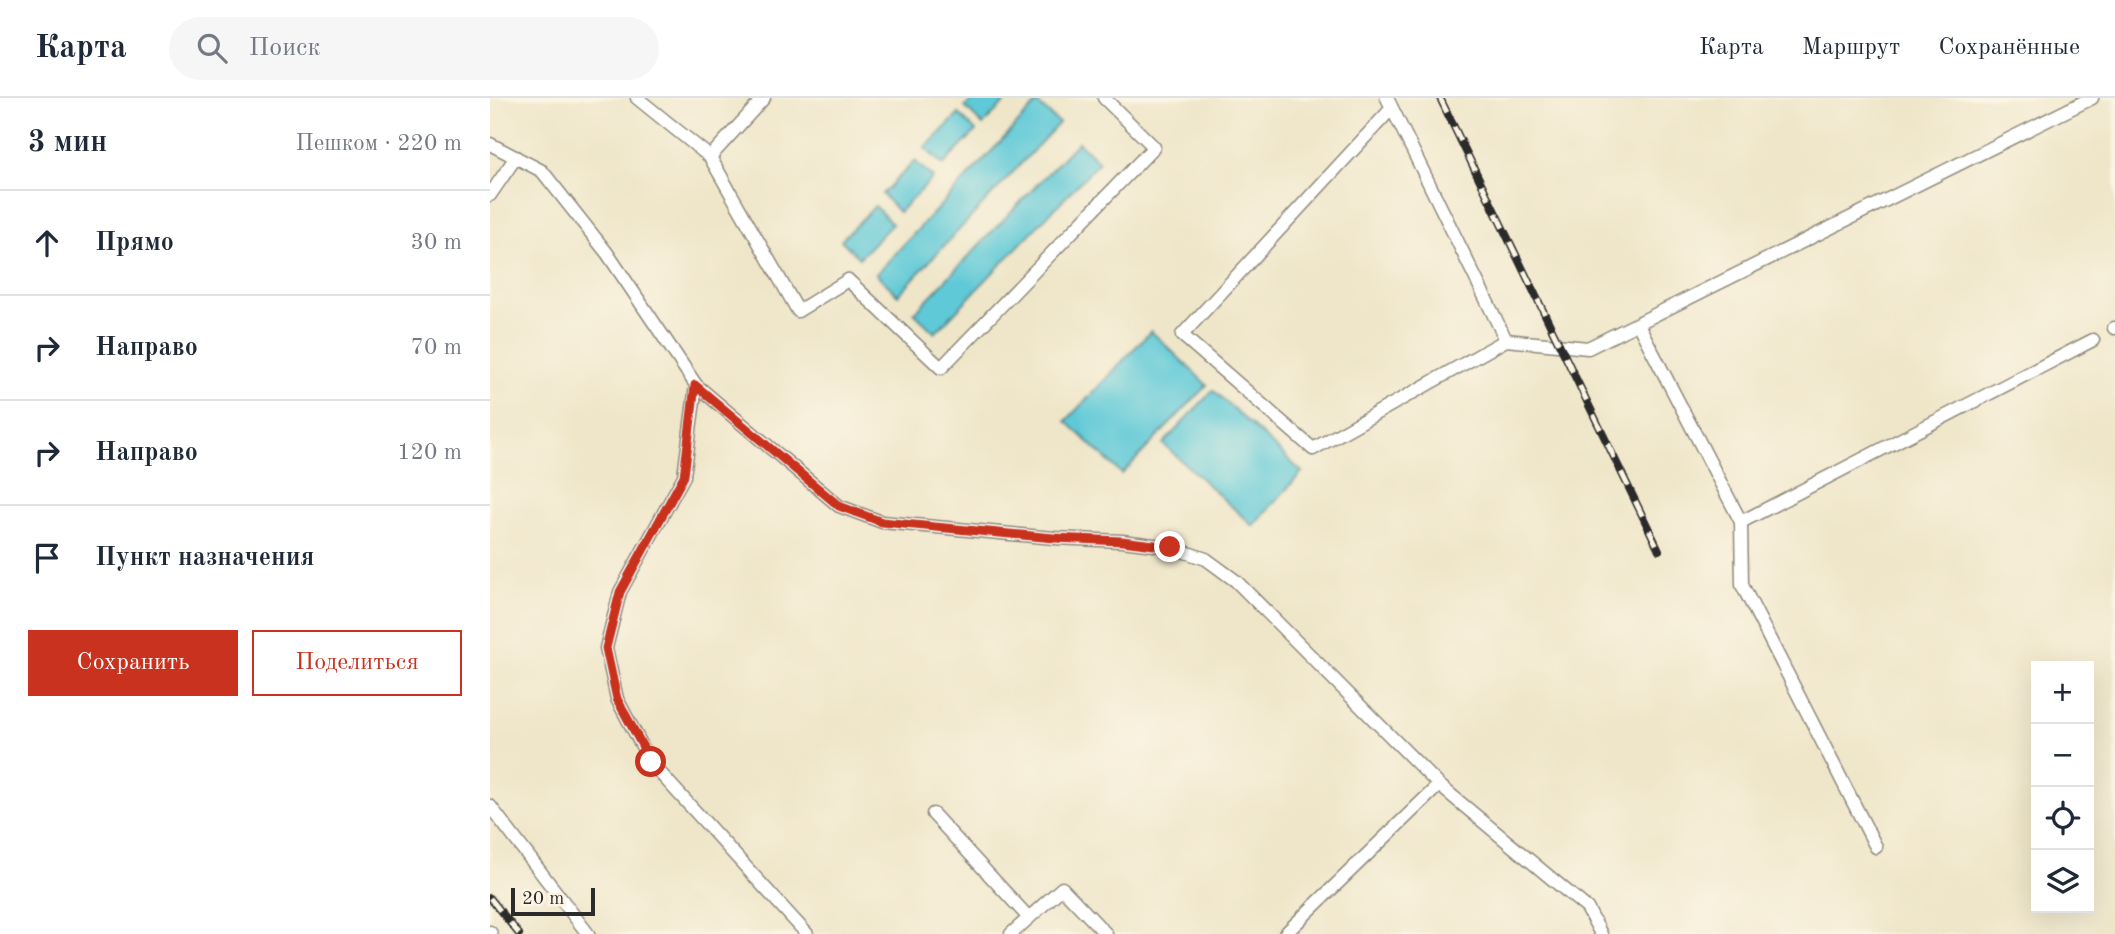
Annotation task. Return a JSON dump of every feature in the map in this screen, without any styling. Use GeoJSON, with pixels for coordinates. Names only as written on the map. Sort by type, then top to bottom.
{"type":"FeatureCollection","features":[{"type":"Feature","properties":{"kind":"lane"},"geometry":{"type":"LineString","coordinates":[[637,98],[710,157],[798,311],[848,280],[941,368],[1154,147],[1104,98]]}},
{"type":"Feature","properties":{"kind":"lane"},"geometry":{"type":"LineString","coordinates":[[710,157],[764,98]]}},
{"type":"Feature","properties":{"kind":"lane"},"geometry":{"type":"LineString","coordinates":[[1506,340],[1389,103],[1182,335],[1313,449],[1506,340],[1588,348],[2092,98]]}},
{"type":"Feature","properties":{"kind":"lane"},"geometry":{"type":"LineString","coordinates":[[490,144],[542,170],[599,243],[695,385],[839,506],[882,522],[1054,538],[1122,541],[1170,547],[1206,559],[1236,581],[1439,785],[1587,908],[1601,934]]}},
{"type":"Feature","properties":{"kind":"lane"},"geometry":{"type":"LineString","coordinates":[[490,195],[516,158]]}},
{"type":"Feature","properties":{"kind":"lane"},"geometry":{"type":"LineString","coordinates":[[1638,324],[1741,522],[1742,585],[1876,847]]}},
{"type":"Feature","properties":{"kind":"lane"},"geometry":{"type":"LineString","coordinates":[[1741,522],[2093,340]]}},
{"type":"Feature","properties":{"kind":"lane"},"geometry":{"type":"LineString","coordinates":[[695,385],[684,476],[620,592],[606,648],[617,699],[651,762],[807,934]]}},
{"type":"Feature","properties":{"kind":"lane"},"geometry":{"type":"LineString","coordinates":[[1285,934],[1439,785]]}},
{"type":"Feature","properties":{"kind":"lane"},"geometry":{"type":"LineString","coordinates":[[490,806],[589,934]]}},
{"type":"Feature","properties":{"kind":"lane"},"geometry":{"type":"LineString","coordinates":[[933,814],[1029,918]]}},
{"type":"Feature","properties":{"kind":"lane"},"geometry":{"type":"LineString","coordinates":[[1011,934],[1062,888],[1107,934]]}},
{"type":"Feature","properties":{"kind":"water"},"geometry":{"type":"Polygon","coordinates":[[[974,98],[1009,98],[983,125],[965,107],[974,98]]]}},
{"type":"Feature","properties":{"kind":"water"},"geometry":{"type":"Polygon","coordinates":[[[1037,103],[1059,123],[898,295],[876,274],[1037,103]]]}},
{"type":"Feature","properties":{"kind":"water"},"geometry":{"type":"Polygon","coordinates":[[[959,114],[976,131],[943,165],[925,148],[959,114]]]}},
{"type":"Feature","properties":{"kind":"water"},"geometry":{"type":"Polygon","coordinates":[[[1078,142],[1099,162],[935,333],[914,313],[1078,142]]]}},
{"type":"Feature","properties":{"kind":"water"},"geometry":{"type":"Polygon","coordinates":[[[915,161],[933,178],[899,212],[882,194],[915,161]]]}},
{"type":"Feature","properties":{"kind":"water"},"geometry":{"type":"Polygon","coordinates":[[[875,206],[892,224],[859,258],[841,240],[875,206]]]}},
{"type":"Feature","properties":{"kind":"water"},"geometry":{"type":"Polygon","coordinates":[[[1151,331],[1207,385],[1122,474],[1066,421],[1151,331]]]}},
{"type":"Feature","properties":{"kind":"water"},"geometry":{"type":"Polygon","coordinates":[[[1213,390],[1302,472],[1253,526],[1163,444],[1213,390]]]}},
{"type":"Feature","properties":{"kind":"railway"},"geometry":{"type":"LineString","coordinates":[[1440,98],[1659,550]]}},
{"type":"Feature","properties":{"kind":"railway"},"geometry":{"type":"LineString","coordinates":[[490,898],[519,934]]}},
{"type":"Feature","properties":{"kind":"route"},"geometry":{"type":"LineString","coordinates":[[651,762],[617,699],[606,648],[620,592],[684,476],[695,385],[839,506],[882,522],[1170,547]]}}]}
